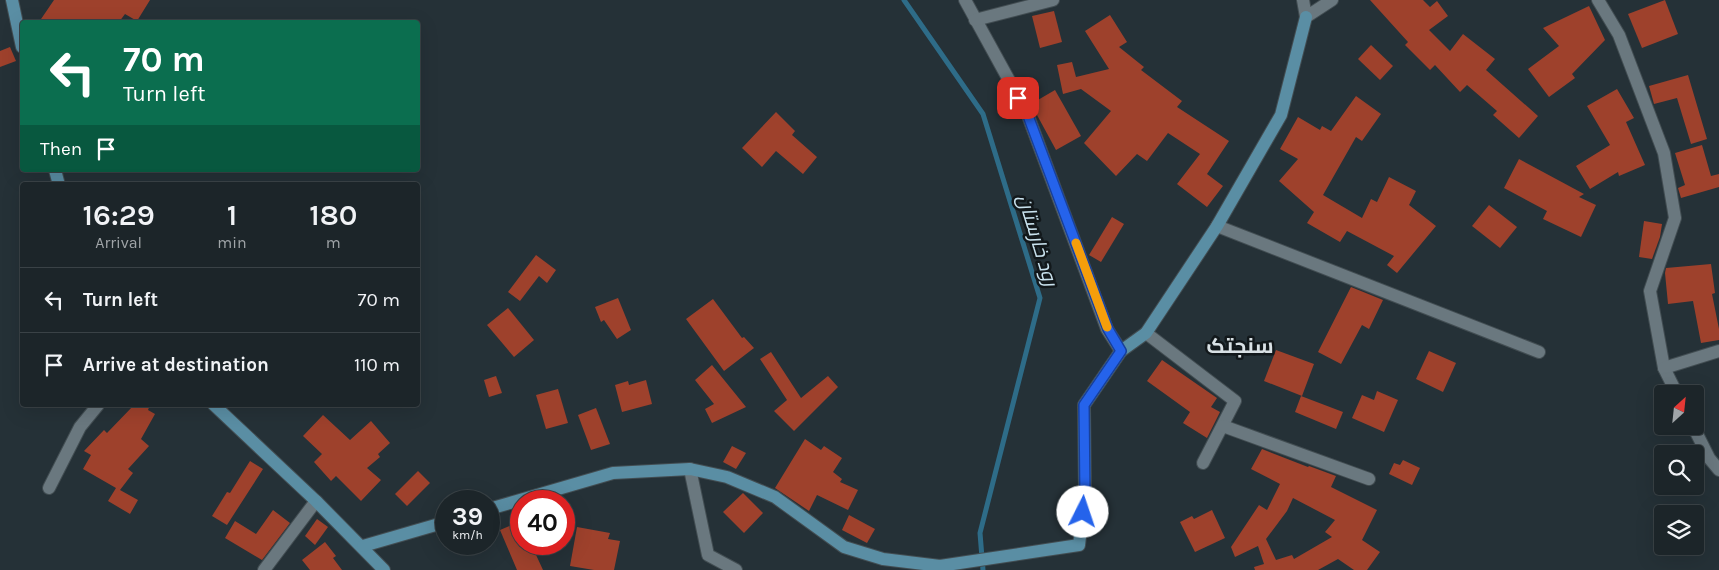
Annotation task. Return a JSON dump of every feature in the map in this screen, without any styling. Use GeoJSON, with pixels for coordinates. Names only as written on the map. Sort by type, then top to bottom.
{"type":"FeatureCollection","features":[{"type":"Feature","properties":{"kind":"street"},"geometry":{"type":"LineString","coordinates":[[12,0],[20,38]]}},
{"type":"Feature","properties":{"kind":"street"},"geometry":{"type":"LineString","coordinates":[[965,0],[1027,113],[1108,329],[1121,351]]}},
{"type":"Feature","properties":{"kind":"street"},"geometry":{"type":"LineString","coordinates":[[975,20],[1053,0]]}},
{"type":"Feature","properties":{"kind":"street"},"geometry":{"type":"LineString","coordinates":[[500,506],[613,473],[690,469],[727,477],[775,497],[844,547],[883,559],[940,566],[1079,545],[1085,495],[1084,405],[1121,351],[1146,333],[1217,226],[1281,115],[1306,17],[1303,0]]}},
{"type":"Feature","properties":{"kind":"street"},"geometry":{"type":"LineString","coordinates":[[1306,17],[1332,0]]}},
{"type":"Feature","properties":{"kind":"street"},"geometry":{"type":"LineString","coordinates":[[1598,0],[1619,35],[1664,153],[1675,218],[1650,291],[1664,368],[1672,385]]}},
{"type":"Feature","properties":{"kind":"street"},"geometry":{"type":"LineString","coordinates":[[1217,226],[1540,352]]}},
{"type":"Feature","properties":{"kind":"street"},"geometry":{"type":"LineString","coordinates":[[1146,333],[1235,401],[1203,462]]}},
{"type":"Feature","properties":{"kind":"street"},"geometry":{"type":"LineString","coordinates":[[1664,368],[1719,351]]}},
{"type":"Feature","properties":{"kind":"street"},"geometry":{"type":"LineString","coordinates":[[48,488],[80,427],[96,407]]}},
{"type":"Feature","properties":{"kind":"street"},"geometry":{"type":"LineString","coordinates":[[216,407],[363,546],[384,570]]}},
{"type":"Feature","properties":{"kind":"street"},"geometry":{"type":"LineString","coordinates":[[1223,426],[1369,479]]}},
{"type":"Feature","properties":{"kind":"street"},"geometry":{"type":"LineString","coordinates":[[1698,435],[1709,458],[1719,470]]}},
{"type":"Feature","properties":{"kind":"street"},"geometry":{"type":"LineString","coordinates":[[690,469],[708,555],[736,570]]}},
{"type":"Feature","properties":{"kind":"street"},"geometry":{"type":"LineString","coordinates":[[264,570],[316,501]]}},
{"type":"Feature","properties":{"kind":"street"},"geometry":{"type":"LineString","coordinates":[[363,546],[435,525]]}},
{"type":"Feature","properties":{"kind":"building"},"geometry":{"type":"Polygon","coordinates":[[[54,0],[150,0],[138,20],[125,14],[120,20],[40,20],[54,0]]]}},
{"type":"Feature","properties":{"kind":"building"},"geometry":{"type":"Polygon","coordinates":[[[1370,0],[1423,0],[1430,7],[1437,1],[1448,16],[1429,30],[1450,51],[1463,34],[1495,59],[1486,70],[1538,116],[1519,138],[1493,115],[1497,111],[1467,85],[1460,92],[1435,65],[1430,70],[1405,45],[1408,42],[1370,0]]]}},
{"type":"Feature","properties":{"kind":"building"},"geometry":{"type":"Polygon","coordinates":[[[1665,0],[1678,34],[1642,48],[1628,14],[1665,0]]]}},
{"type":"Feature","properties":{"kind":"building"},"geometry":{"type":"Polygon","coordinates":[[[1589,6],[1605,40],[1572,74],[1575,78],[1549,97],[1528,69],[1559,46],[1543,28],[1589,6]]]}},
{"type":"Feature","properties":{"kind":"building"},"geometry":{"type":"Polygon","coordinates":[[[1054,11],[1062,42],[1040,48],[1032,16],[1054,11]]]}},
{"type":"Feature","properties":{"kind":"building"},"geometry":{"type":"Polygon","coordinates":[[[1110,15],[1127,42],[1119,47],[1144,67],[1141,70],[1182,101],[1177,107],[1229,141],[1207,174],[1223,186],[1207,207],[1177,184],[1200,154],[1168,133],[1147,161],[1137,154],[1116,176],[1084,143],[1111,111],[1081,89],[1063,94],[1057,65],[1072,62],[1076,77],[1109,69],[1085,31],[1110,15]]]}},
{"type":"Feature","properties":{"kind":"building"},"geometry":{"type":"Polygon","coordinates":[[[1371,45],[1393,66],[1380,80],[1358,59],[1371,45]]]}},
{"type":"Feature","properties":{"kind":"building"},"geometry":{"type":"Polygon","coordinates":[[[10,47],[16,61],[0,67],[0,51],[10,47]]]}},
{"type":"Feature","properties":{"kind":"building"},"geometry":{"type":"Polygon","coordinates":[[[1688,75],[1707,139],[1691,144],[1677,98],[1654,104],[1649,86],[1688,75]]]}},
{"type":"Feature","properties":{"kind":"building"},"geometry":{"type":"Polygon","coordinates":[[[1617,89],[1634,118],[1626,122],[1645,165],[1619,176],[1618,172],[1590,189],[1576,166],[1610,145],[1587,106],[1617,89]]]}},
{"type":"Feature","properties":{"kind":"building"},"geometry":{"type":"Polygon","coordinates":[[[1055,90],[1081,136],[1056,150],[1031,104],[1055,90]]]}},
{"type":"Feature","properties":{"kind":"building"},"geometry":{"type":"Polygon","coordinates":[[[1356,96],[1381,114],[1362,141],[1356,137],[1323,195],[1362,218],[1371,199],[1377,202],[1389,177],[1416,191],[1409,205],[1436,226],[1397,273],[1387,265],[1394,256],[1347,231],[1340,242],[1307,223],[1314,212],[1279,181],[1298,159],[1280,149],[1298,117],[1320,130],[1322,126],[1331,131],[1356,96]]]}},
{"type":"Feature","properties":{"kind":"building"},"geometry":{"type":"Polygon","coordinates":[[[776,112],[795,131],[792,135],[817,157],[803,174],[776,151],[762,167],[742,148],[776,112]]]}},
{"type":"Feature","properties":{"kind":"building"},"geometry":{"type":"Polygon","coordinates":[[[1702,145],[1711,176],[1719,174],[1719,187],[1681,198],[1678,188],[1685,185],[1675,153],[1702,145]]]}},
{"type":"Feature","properties":{"kind":"building"},"geometry":{"type":"Polygon","coordinates":[[[1519,159],[1584,194],[1579,197],[1596,205],[1581,237],[1543,219],[1547,211],[1504,188],[1519,159]]]}},
{"type":"Feature","properties":{"kind":"building"},"geometry":{"type":"Polygon","coordinates":[[[1489,205],[1517,227],[1500,248],[1472,226],[1489,205]]]}},
{"type":"Feature","properties":{"kind":"building"},"geometry":{"type":"Polygon","coordinates":[[[1112,217],[1124,224],[1101,262],[1089,255],[1112,217]]]}},
{"type":"Feature","properties":{"kind":"building"},"geometry":{"type":"Polygon","coordinates":[[[1644,221],[1662,224],[1660,237],[1652,259],[1639,257],[1644,221]]]}},
{"type":"Feature","properties":{"kind":"building"},"geometry":{"type":"Polygon","coordinates":[[[536,255],[556,270],[547,283],[539,276],[520,301],[508,292],[536,255]]]}},
{"type":"Feature","properties":{"kind":"building"},"geometry":{"type":"Polygon","coordinates":[[[1711,264],[1715,293],[1712,294],[1719,329],[1719,340],[1701,343],[1693,301],[1668,304],[1665,273],[1666,268],[1711,264]]]}},
{"type":"Feature","properties":{"kind":"building"},"geometry":{"type":"Polygon","coordinates":[[[1351,287],[1383,300],[1369,329],[1362,325],[1341,364],[1318,352],[1351,287]]]}},
{"type":"Feature","properties":{"kind":"building"},"geometry":{"type":"Polygon","coordinates":[[[618,298],[631,330],[617,339],[604,320],[601,322],[595,307],[618,298]]]}},
{"type":"Feature","properties":{"kind":"building"},"geometry":{"type":"Polygon","coordinates":[[[713,299],[742,338],[744,337],[754,348],[724,371],[686,319],[713,299]]]}},
{"type":"Feature","properties":{"kind":"building"},"geometry":{"type":"Polygon","coordinates":[[[508,308],[534,340],[514,357],[487,325],[508,308]]]}},
{"type":"Feature","properties":{"kind":"building"},"geometry":{"type":"Polygon","coordinates":[[[1276,350],[1314,364],[1302,396],[1264,381],[1276,350]]]}},
{"type":"Feature","properties":{"kind":"building"},"geometry":{"type":"Polygon","coordinates":[[[1429,351],[1456,363],[1443,392],[1416,379],[1429,351]]]}},
{"type":"Feature","properties":{"kind":"building"},"geometry":{"type":"Polygon","coordinates":[[[771,352],[801,398],[828,376],[838,387],[794,431],[774,411],[787,400],[760,359],[771,352]]]}},
{"type":"Feature","properties":{"kind":"building"},"geometry":{"type":"Polygon","coordinates":[[[1162,360],[1217,398],[1211,407],[1220,412],[1207,438],[1183,423],[1190,412],[1147,381],[1162,360]]]}},
{"type":"Feature","properties":{"kind":"building"},"geometry":{"type":"Polygon","coordinates":[[[712,365],[746,407],[712,423],[705,409],[714,404],[695,380],[712,365]]]}},
{"type":"Feature","properties":{"kind":"building"},"geometry":{"type":"Polygon","coordinates":[[[496,376],[502,393],[489,397],[484,380],[496,376]]]}},
{"type":"Feature","properties":{"kind":"building"},"geometry":{"type":"Polygon","coordinates":[[[646,380],[652,404],[622,412],[615,385],[628,381],[629,385],[646,380]]]}},
{"type":"Feature","properties":{"kind":"building"},"geometry":{"type":"Polygon","coordinates":[[[558,389],[568,423],[546,429],[536,395],[558,389]]]}},
{"type":"Feature","properties":{"kind":"building"},"geometry":{"type":"Polygon","coordinates":[[[1377,391],[1398,400],[1384,432],[1352,418],[1362,395],[1374,400],[1377,391]]]}},
{"type":"Feature","properties":{"kind":"building"},"geometry":{"type":"Polygon","coordinates":[[[1301,396],[1343,412],[1336,429],[1295,412],[1301,396]]]}},
{"type":"Feature","properties":{"kind":"building"},"geometry":{"type":"Polygon","coordinates":[[[132,407],[149,407],[148,410],[155,414],[141,439],[149,446],[128,469],[133,473],[120,490],[138,500],[130,514],[108,501],[116,488],[83,469],[91,455],[84,451],[104,430],[107,433],[132,407]]]}},
{"type":"Feature","properties":{"kind":"building"},"geometry":{"type":"Polygon","coordinates":[[[596,408],[610,444],[591,450],[578,415],[596,408]]]}},
{"type":"Feature","properties":{"kind":"building"},"geometry":{"type":"Polygon","coordinates":[[[323,415],[350,440],[371,421],[390,443],[378,454],[380,457],[367,468],[381,480],[361,501],[336,476],[331,481],[314,462],[322,454],[303,436],[323,415]]]}},
{"type":"Feature","properties":{"kind":"building"},"geometry":{"type":"Polygon","coordinates":[[[805,439],[821,450],[824,446],[842,458],[833,472],[842,479],[840,482],[858,490],[848,510],[817,495],[809,511],[775,488],[805,439]]]}},
{"type":"Feature","properties":{"kind":"building"},"geometry":{"type":"Polygon","coordinates":[[[732,446],[746,453],[736,469],[723,462],[732,446]]]}},
{"type":"Feature","properties":{"kind":"building"},"geometry":{"type":"Polygon","coordinates":[[[1262,449],[1336,476],[1331,487],[1377,510],[1362,540],[1380,552],[1367,570],[1354,570],[1338,559],[1318,570],[1255,570],[1254,567],[1264,564],[1258,546],[1235,557],[1231,547],[1259,505],[1267,510],[1280,484],[1251,469],[1262,449]],[[1293,498],[1287,511],[1266,539],[1276,560],[1292,555],[1294,559],[1332,537],[1325,532],[1335,520],[1293,498]]]}},
{"type":"Feature","properties":{"kind":"building"},"geometry":{"type":"Polygon","coordinates":[[[1403,460],[1420,468],[1412,485],[1389,474],[1394,463],[1400,465],[1403,460]]]}},
{"type":"Feature","properties":{"kind":"building"},"geometry":{"type":"Polygon","coordinates":[[[250,461],[263,469],[227,525],[212,516],[227,492],[230,493],[250,461]]]}},
{"type":"Feature","properties":{"kind":"building"},"geometry":{"type":"Polygon","coordinates":[[[418,471],[430,483],[407,506],[395,494],[418,471]]]}},
{"type":"Feature","properties":{"kind":"building"},"geometry":{"type":"Polygon","coordinates":[[[743,493],[763,513],[744,533],[723,512],[743,493]]]}},
{"type":"Feature","properties":{"kind":"building"},"geometry":{"type":"Polygon","coordinates":[[[273,510],[290,523],[262,560],[225,538],[235,521],[256,534],[273,510]]]}},
{"type":"Feature","properties":{"kind":"building"},"geometry":{"type":"Polygon","coordinates":[[[1212,510],[1225,538],[1195,552],[1180,522],[1192,516],[1194,519],[1212,510]]]}},
{"type":"Feature","properties":{"kind":"building"},"geometry":{"type":"Polygon","coordinates":[[[849,515],[875,529],[867,543],[842,530],[849,515]]]}},
{"type":"Feature","properties":{"kind":"building"},"geometry":{"type":"Polygon","coordinates":[[[317,519],[328,527],[315,545],[305,536],[317,519]]]}},
{"type":"Feature","properties":{"kind":"building"},"geometry":{"type":"Polygon","coordinates":[[[510,526],[510,554],[500,530],[510,526]]]}},
{"type":"Feature","properties":{"kind":"building"},"geometry":{"type":"Polygon","coordinates":[[[577,527],[610,533],[608,539],[620,541],[614,570],[594,570],[570,566],[572,555],[575,555],[577,527]]]}},
{"type":"Feature","properties":{"kind":"building"},"geometry":{"type":"Polygon","coordinates":[[[325,542],[336,556],[333,558],[342,570],[310,570],[302,560],[325,542]]]}},
{"type":"Feature","properties":{"kind":"building"},"geometry":{"type":"Polygon","coordinates":[[[511,555],[536,555],[543,570],[517,570],[511,555]]]}},
{"type":"Feature","properties":{"kind":"waterway","name":"رود خارستان"},"geometry":{"type":"LineString","coordinates":[[904,0],[983,114],[1040,298],[980,533],[983,570]]}},
{"type":"Feature","properties":{"kind":"slow traffic"},"geometry":{"type":"LineString","coordinates":[[1076,243],[1107,327]]}},
{"type":"Feature","properties":{"kind":"district","name":"سنجتک"},"geometry":{"type":"Point","coordinates":[1240,346]}},
{"type":"Feature","properties":{"kind":"route"},"geometry":{"type":"LineString","coordinates":[[1018,98],[1027,113],[1108,329],[1121,351],[1084,405],[1085,495],[1083,512]]}}]}
